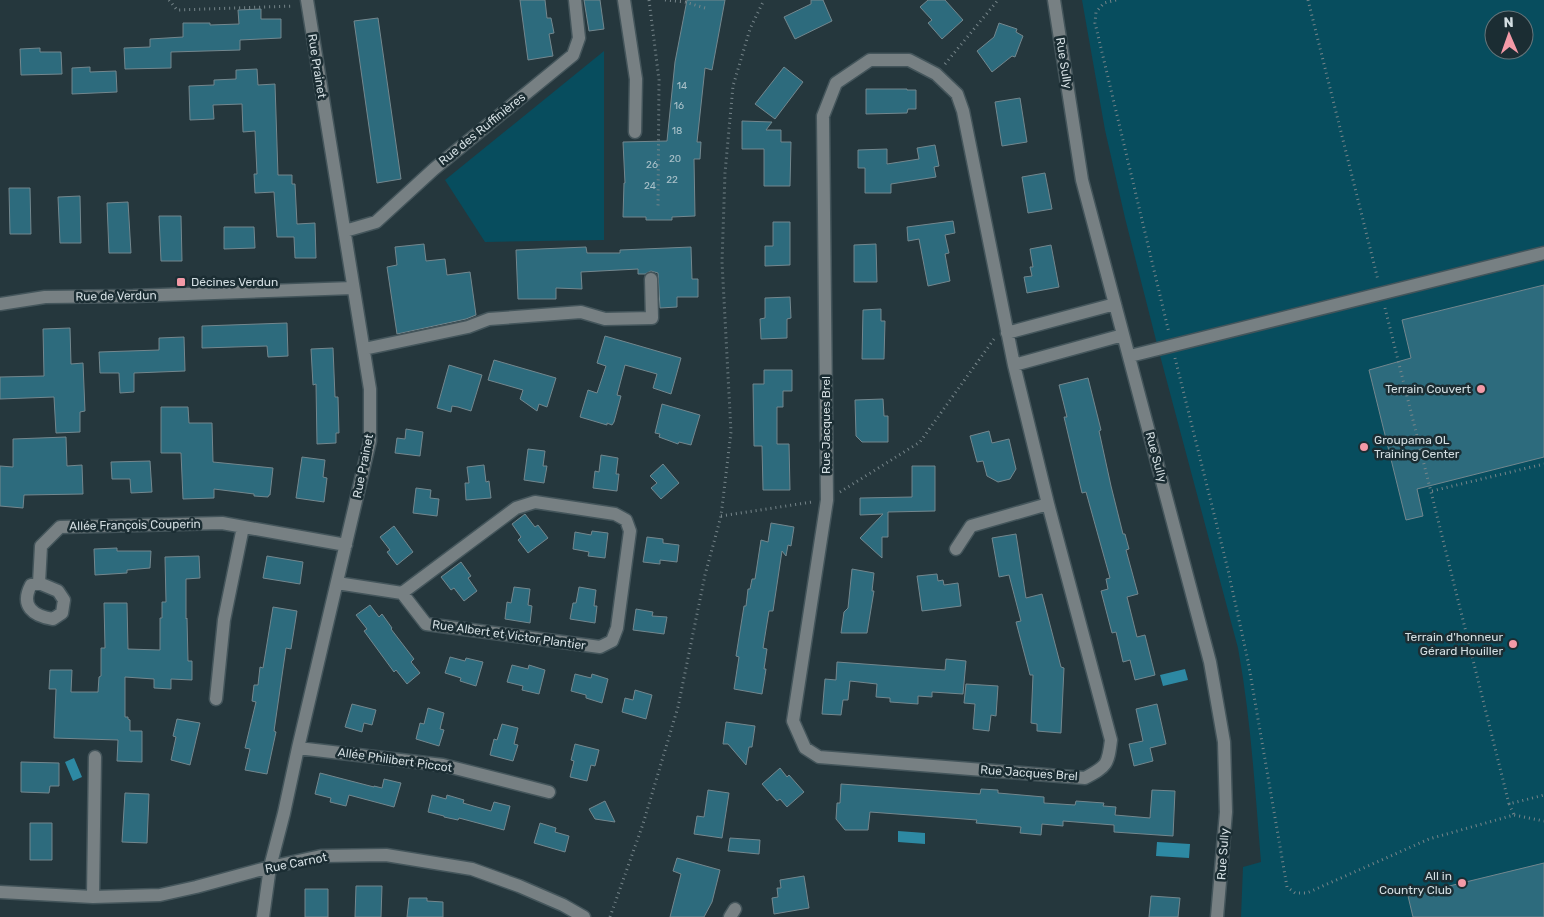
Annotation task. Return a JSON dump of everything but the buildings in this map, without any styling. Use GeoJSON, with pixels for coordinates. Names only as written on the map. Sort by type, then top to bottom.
{"type":"FeatureCollection","features":[{"type":"Feature","properties":{"kind":"street","name":"Rue des Ruffinières"},"geometry":{"type":"LineString","coordinates":[[345,231],[376,222],[434,169],[573,55],[578,38],[575,0]]}},
{"type":"Feature","properties":{"kind":"street"},"geometry":{"type":"LineString","coordinates":[[624,0],[636,79],[635,132]]}},
{"type":"Feature","properties":{"kind":"street","name":"Rue Sully"},"geometry":{"type":"LineString","coordinates":[[1054,0],[1082,180],[1210,662],[1224,742],[1226,812],[1217,917]]}},
{"type":"Feature","properties":{"kind":"street","name":"Rue Prainet"},"geometry":{"type":"LineString","coordinates":[[263,917],[270,866],[284,814],[370,441],[370,389],[307,3]]}},
{"type":"Feature","properties":{"kind":"street","name":"Rue Jacques Brel"},"geometry":{"type":"LineString","coordinates":[[870,60],[909,60],[936,74],[957,94],[963,111],[1007,333],[1048,504],[1111,740],[1109,758],[1103,769],[1085,778],[819,757],[805,748],[793,721],[827,500],[824,116],[836,83],[870,60]]}},
{"type":"Feature","properties":{"kind":"street"},"geometry":{"type":"LineString","coordinates":[[1130,356],[1544,253]]}},
{"type":"Feature","properties":{"kind":"street"},"geometry":{"type":"LineString","coordinates":[[364,349],[468,327],[489,319],[580,312],[605,319],[652,318],[651,279]]}},
{"type":"Feature","properties":{"kind":"street","name":"Rue de Verdun"},"geometry":{"type":"LineString","coordinates":[[0,304],[45,297],[132,296],[353,288]]}},
{"type":"Feature","properties":{"kind":"street"},"geometry":{"type":"LineString","coordinates":[[1007,333],[1115,304]]}},
{"type":"Feature","properties":{"kind":"street"},"geometry":{"type":"LineString","coordinates":[[1014,365],[1123,336]]}},
{"type":"Feature","properties":{"kind":"street","name":"Rue Albert et Victor Plantier"},"geometry":{"type":"LineString","coordinates":[[535,502],[615,514],[626,520],[630,531],[617,628],[612,641],[600,647],[426,624],[402,593],[516,508],[535,502]]}},
{"type":"Feature","properties":{"kind":"street"},"geometry":{"type":"LineString","coordinates":[[956,549],[971,526],[1048,504]]}},
{"type":"Feature","properties":{"kind":"street","name":"Allée François Couperin"},"geometry":{"type":"LineString","coordinates":[[39,583],[41,546],[60,527],[222,523],[346,545]]}},
{"type":"Feature","properties":{"kind":"street"},"geometry":{"type":"LineString","coordinates":[[216,699],[224,620],[243,527]]}},
{"type":"Feature","properties":{"kind":"street"},"geometry":{"type":"LineString","coordinates":[[337,583],[402,593]]}},
{"type":"Feature","properties":{"kind":"street","name":"Allée Philibert Piccot"},"geometry":{"type":"LineString","coordinates":[[298,748],[443,765],[549,792]]}},
{"type":"Feature","properties":{"kind":"street"},"geometry":{"type":"LineString","coordinates":[[94,897],[95,757]]}},
{"type":"Feature","properties":{"kind":"street","name":"Rue Carnot"},"geometry":{"type":"LineString","coordinates":[[0,892],[94,897],[160,895],[270,866],[321,856],[386,855],[472,869],[519,886],[563,905],[584,917]]}},
{"type":"Feature","properties":{"kind":"path"},"geometry":{"type":"LineString","coordinates":[[169,0],[178,10],[307,3]]}},
{"type":"Feature","properties":{"kind":"path"},"geometry":{"type":"LineString","coordinates":[[649,0],[659,80],[658,209]]}},
{"type":"Feature","properties":{"kind":"path"},"geometry":{"type":"LineString","coordinates":[[664,0],[685,2],[705,8]]}},
{"type":"Feature","properties":{"kind":"path"},"geometry":{"type":"LineString","coordinates":[[610,917],[643,824],[678,707],[705,575],[721,516],[731,432],[722,262],[725,173],[733,86],[750,29],[764,0]]}},
{"type":"Feature","properties":{"kind":"path"},"geometry":{"type":"LineString","coordinates":[[936,74],[998,0]]}},
{"type":"Feature","properties":{"kind":"path"},"geometry":{"type":"LineString","coordinates":[[1116,0],[1104,3],[1096,12],[1095,23],[1228,570],[1248,662],[1287,888],[1295,893],[1307,893],[1429,839],[1514,815],[1544,821]]}},
{"type":"Feature","properties":{"kind":"path"},"geometry":{"type":"LineString","coordinates":[[1308,0],[1509,804],[1514,815]]}},
{"type":"Feature","properties":{"kind":"path"},"geometry":{"type":"LineString","coordinates":[[721,516],[827,500],[920,442],[995,338],[1007,333]]}},
{"type":"Feature","properties":{"kind":"path"},"geometry":{"type":"LineString","coordinates":[[1432,491],[1544,464]]}},
{"type":"Feature","properties":{"kind":"path"},"geometry":{"type":"LineString","coordinates":[[1509,804],[1544,795]]}},
{"type":"Feature","properties":{"kind":"shaded area","name":"Groupama OL Training Center"},"geometry":{"type":"Polygon","coordinates":[[[1082,0],[1544,0],[1544,917],[1241,917],[1243,867],[1261,862],[1255,781],[1238,648],[1125,218],[1105,130],[1082,0]]]}},
{"type":"Feature","properties":{"kind":"shaded area"},"geometry":{"type":"Polygon","coordinates":[[[604,51],[604,240],[485,242],[445,180],[604,51]]]}},
{"type":"Feature","properties":{"kind":"shaded area"},"geometry":{"type":"Polygon","coordinates":[[[1185,669],[1188,680],[1163,686],[1160,675],[1185,669]]]}},
{"type":"Feature","properties":{"kind":"shaded area"},"geometry":{"type":"Polygon","coordinates":[[[74,758],[82,777],[73,781],[65,762],[74,758]]]}},
{"type":"Feature","properties":{"kind":"shaded area"},"geometry":{"type":"Polygon","coordinates":[[[898,831],[925,833],[925,844],[898,842],[898,831]]]}},
{"type":"Feature","properties":{"kind":"shaded area"},"geometry":{"type":"Polygon","coordinates":[[[1157,842],[1190,844],[1189,858],[1156,856],[1157,842]]]}},
{"type":"Feature","properties":{"kind":"place","name":"Décines Verdun"},"geometry":{"type":"Point","coordinates":[181,282]}},
{"type":"Feature","properties":{"kind":"place","name":"Terrain Couvert"},"geometry":{"type":"Point","coordinates":[1481,389]}},
{"type":"Feature","properties":{"kind":"place","name":"Groupama OL Training Center"},"geometry":{"type":"Point","coordinates":[1364,447]}},
{"type":"Feature","properties":{"kind":"place","name":"Terrain d'honneur Gérard Houiller"},"geometry":{"type":"Point","coordinates":[1513,644]}},
{"type":"Feature","properties":{"kind":"place","name":"All in Country Club"},"geometry":{"type":"Point","coordinates":[1462,883]}}]}
